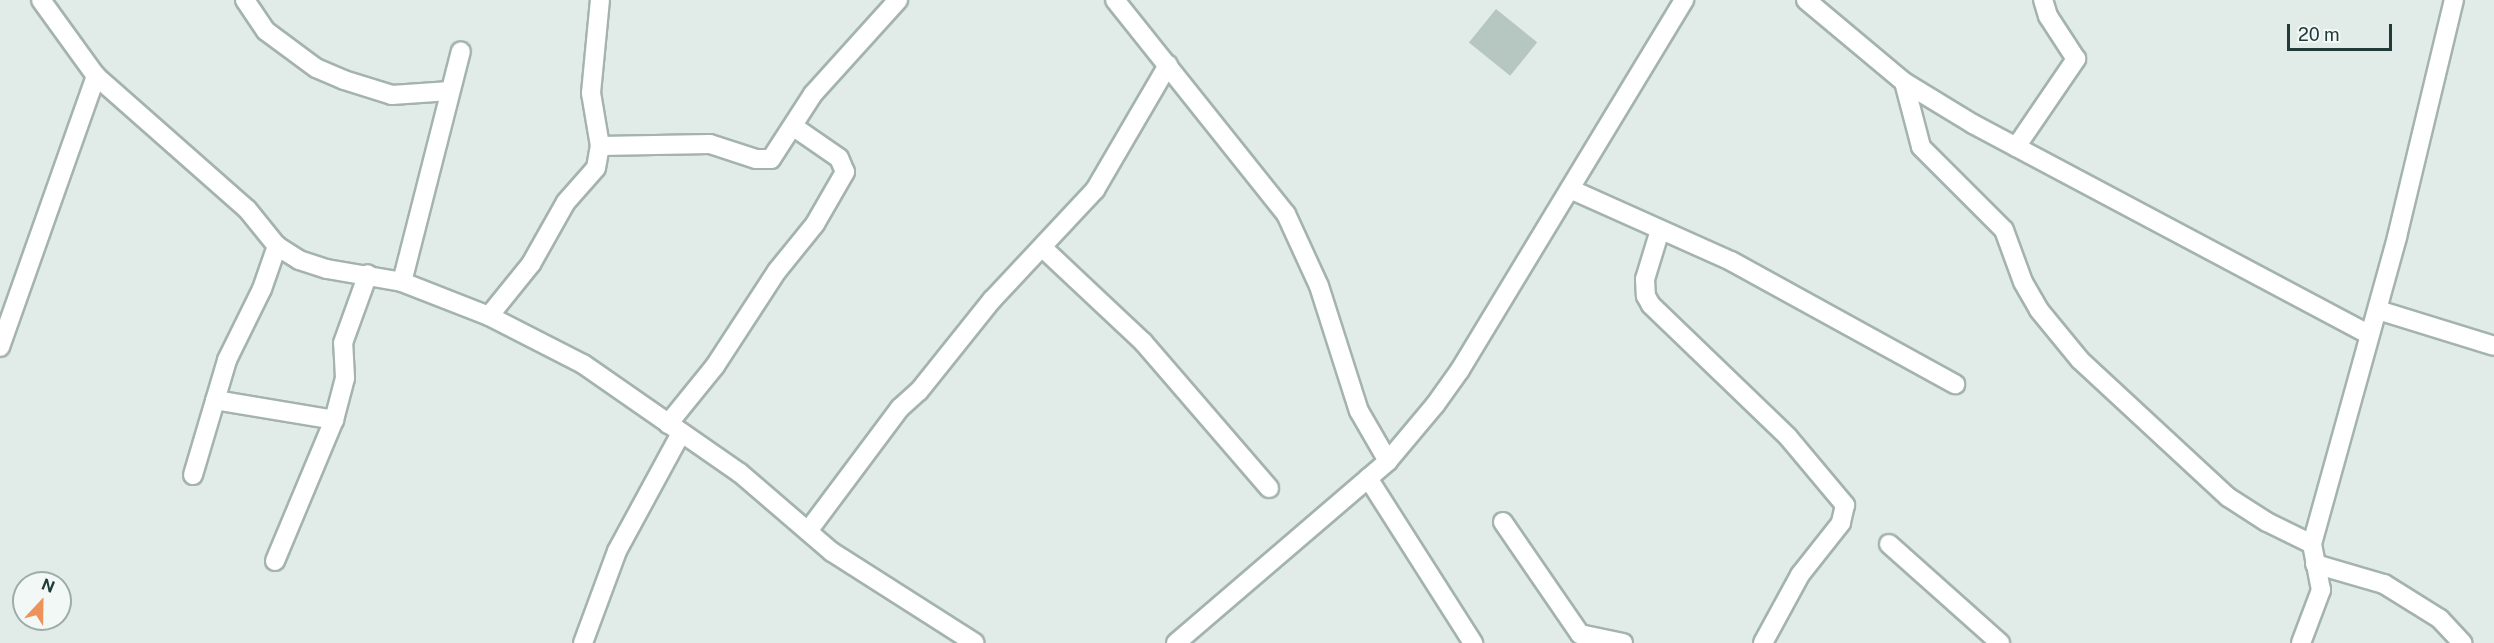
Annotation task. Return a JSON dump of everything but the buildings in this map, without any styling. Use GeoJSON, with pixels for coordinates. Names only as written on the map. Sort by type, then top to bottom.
{"type":"FeatureCollection","features":[{"type":"Feature","properties":{"kind":"street"},"geometry":{"type":"LineString","coordinates":[[41,0],[96,76],[247,209],[277,246],[299,260],[327,269],[368,274],[402,282],[489,316],[583,364],[740,474],[864,574],[975,643]]}},
{"type":"Feature","properties":{"kind":"street"},"geometry":{"type":"LineString","coordinates":[[245,0],[266,31],[309,63],[345,81],[392,95],[450,91]]}},
{"type":"Feature","properties":{"kind":"street"},"geometry":{"type":"LineString","coordinates":[[489,316],[531,264],[566,202],[596,168],[600,146],[591,93],[600,0]]}},
{"type":"Feature","properties":{"kind":"street"},"geometry":{"type":"LineString","coordinates":[[600,146],[710,144],[766,160],[777,155],[813,94],[846,54],[898,0]]}},
{"type":"Feature","properties":{"kind":"street"},"geometry":{"type":"LineString","coordinates":[[1115,0],[1286,214],[1297,233],[1319,286],[1359,411],[1388,461]]}},
{"type":"Feature","properties":{"kind":"street"},"geometry":{"type":"LineString","coordinates":[[1176,643],[1388,461],[1460,370],[1684,0]]}},
{"type":"Feature","properties":{"kind":"street"},"geometry":{"type":"LineString","coordinates":[[1806,0],[1904,82],[2016,147],[2369,335]]}},
{"type":"Feature","properties":{"kind":"street"},"geometry":{"type":"LineString","coordinates":[[2016,147],[2076,59],[2048,16],[2043,0]]}},
{"type":"Feature","properties":{"kind":"street"},"geometry":{"type":"LineString","coordinates":[[2301,643],[2320,594],[2312,544],[2369,335],[2378,310],[2454,0]]}},
{"type":"Feature","properties":{"kind":"street"},"geometry":{"type":"LineString","coordinates":[[402,282],[461,51]]}},
{"type":"Feature","properties":{"kind":"street"},"geometry":{"type":"LineString","coordinates":[[808,531],[884,426],[919,390],[992,300],[1044,248],[1095,190],[1168,65]]}},
{"type":"Feature","properties":{"kind":"street"},"geometry":{"type":"LineString","coordinates":[[0,347],[96,76]]}},
{"type":"Feature","properties":{"kind":"street"},"geometry":{"type":"LineString","coordinates":[[1904,82],[1921,147],[2004,230],[2023,282],[2039,310],[2080,360],[2228,497],[2266,522],[2312,544]]}},
{"type":"Feature","properties":{"kind":"street"},"geometry":{"type":"LineString","coordinates":[[583,643],[617,551],[675,428],[777,271],[815,224],[845,172],[839,159],[794,127]]}},
{"type":"Feature","properties":{"kind":"street"},"geometry":{"type":"LineString","coordinates":[[1570,189],[1731,261],[1955,384]]}},
{"type":"Feature","properties":{"kind":"street"},"geometry":{"type":"LineString","coordinates":[[1660,230],[1645,279],[1646,296],[1651,305],[1788,437],[1845,505],[1841,523],[1800,575],[1763,643]]}},
{"type":"Feature","properties":{"kind":"street"},"geometry":{"type":"LineString","coordinates":[[193,475],[227,360],[262,289],[277,246]]}},
{"type":"Feature","properties":{"kind":"street"},"geometry":{"type":"LineString","coordinates":[[1044,248],[1143,342],[1269,488]]}},
{"type":"Feature","properties":{"kind":"street"},"geometry":{"type":"LineString","coordinates":[[275,561],[334,420],[345,378],[343,343],[368,274]]}},
{"type":"Feature","properties":{"kind":"street"},"geometry":{"type":"LineString","coordinates":[[2378,310],[2494,346]]}},
{"type":"Feature","properties":{"kind":"street"},"geometry":{"type":"LineString","coordinates":[[215,400],[334,420]]}},
{"type":"Feature","properties":{"kind":"street"},"geometry":{"type":"LineString","coordinates":[[1368,478],[1473,643]]}},
{"type":"Feature","properties":{"kind":"street"},"geometry":{"type":"LineString","coordinates":[[1503,522],[1574,638],[1623,643]]}},
{"type":"Feature","properties":{"kind":"street"},"geometry":{"type":"LineString","coordinates":[[1889,544],[2000,643]]}},
{"type":"Feature","properties":{"kind":"street"},"geometry":{"type":"LineString","coordinates":[[2315,564],[2384,584],[2440,619],[2462,643]]}}]}
